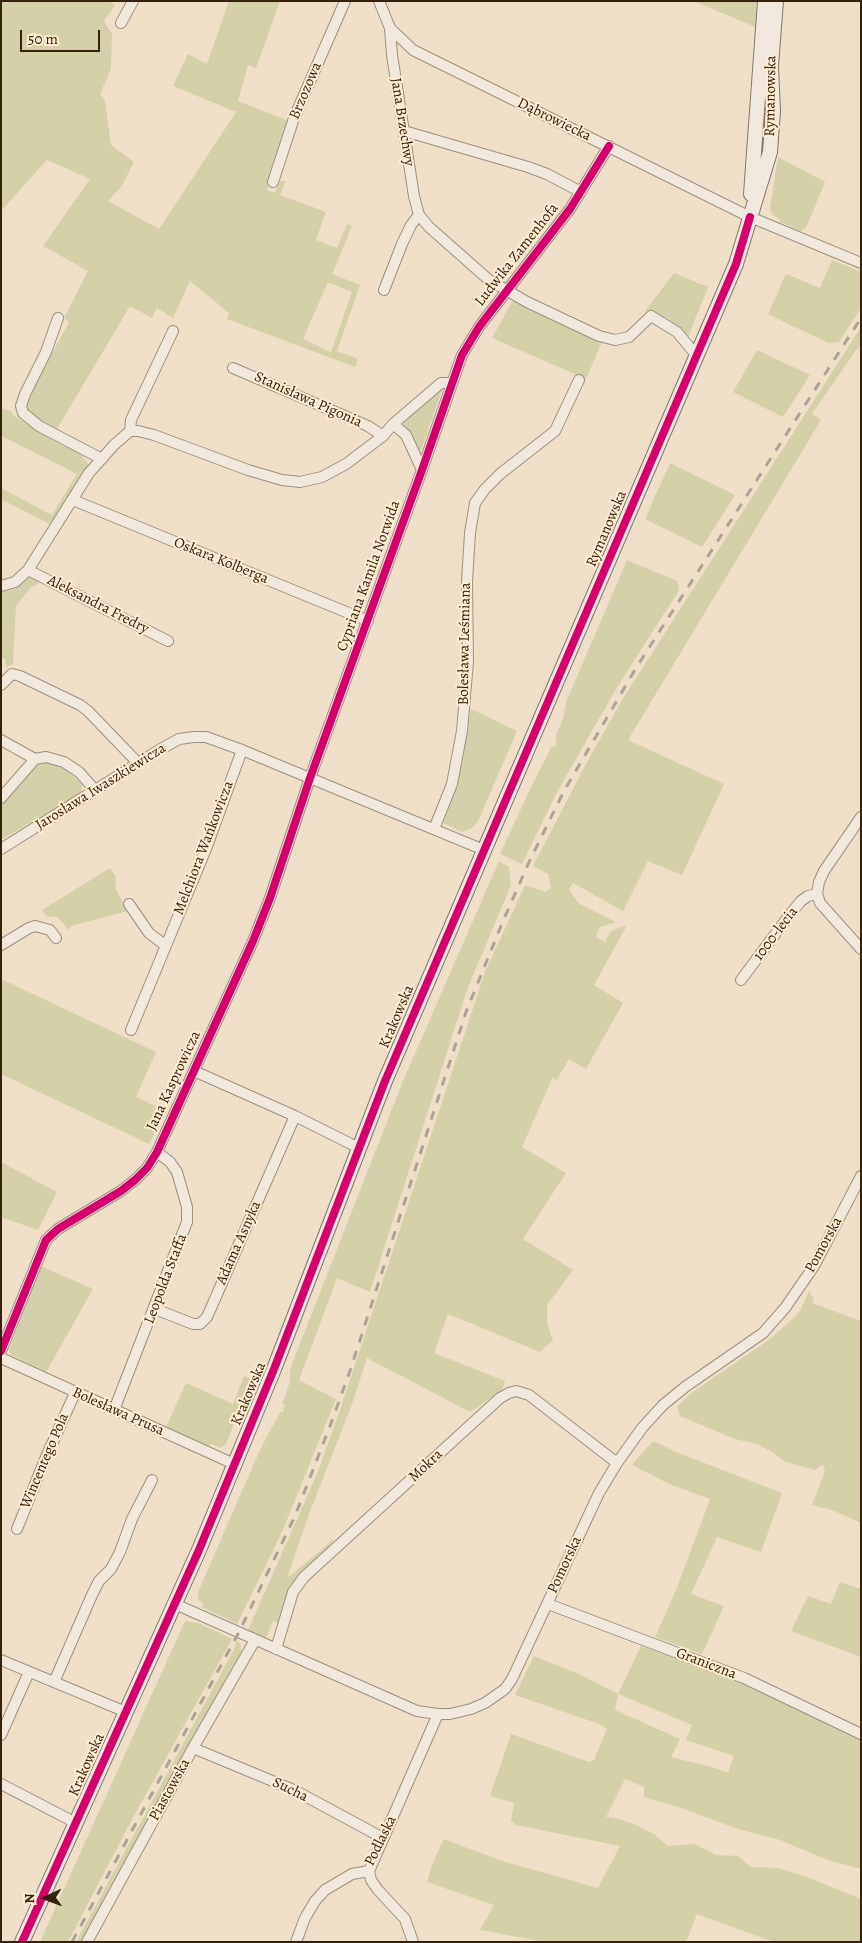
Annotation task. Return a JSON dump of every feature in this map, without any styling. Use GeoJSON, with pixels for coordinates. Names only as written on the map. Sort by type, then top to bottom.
{"type":"FeatureCollection","features":[{"type":"Feature","properties":{"kind":"main road","name":"Rymanowska"},"geometry":{"type":"LineString","coordinates":[[750,217],[766,1]]}},
{"type":"Feature","properties":{"kind":"main road","name":"Rymanowska"},"geometry":{"type":"LineString","coordinates":[[484,850],[736,264],[770,152],[773,111],[771,66],[776,1]]}},
{"type":"Feature","properties":{"kind":"main road","name":"Krakowska"},"geometry":{"type":"LineString","coordinates":[[22,1942],[175,1604],[274,1369],[396,1054],[484,850]]}},
{"type":"Feature","properties":{"kind":"street"},"geometry":{"type":"LineString","coordinates":[[121,23],[133,1]]}},
{"type":"Feature","properties":{"kind":"street","name":"Brzozowa"},"geometry":{"type":"LineString","coordinates":[[273,182],[294,118],[345,1]]}},
{"type":"Feature","properties":{"kind":"street","name":"Dąbrowiecka"},"geometry":{"type":"LineString","coordinates":[[378,1],[390,28],[413,50],[750,217],[861,263]]}},
{"type":"Feature","properties":{"kind":"street","name":"Jana Brzechwy"},"geometry":{"type":"LineString","coordinates":[[390,28],[392,55],[414,196],[419,215],[429,227],[468,262],[506,291],[598,336],[622,339],[629,337],[651,316],[677,332],[697,356]]}},
{"type":"Feature","properties":{"kind":"street"},"geometry":{"type":"LineString","coordinates":[[404,131],[528,166],[581,192]]}},
{"type":"Feature","properties":{"kind":"street","name":"Ludwika Zamenhofa"},"geometry":{"type":"LineString","coordinates":[[451,383],[462,355],[479,327],[532,260],[581,192],[608,146]]}},
{"type":"Feature","properties":{"kind":"street"},"geometry":{"type":"LineString","coordinates":[[384,290],[402,244],[411,225],[419,215]]}},
{"type":"Feature","properties":{"kind":"street"},"geometry":{"type":"LineString","coordinates":[[58,318],[46,352],[25,394],[21,406],[22,413],[39,426],[102,459]]}},
{"type":"Feature","properties":{"kind":"street"},"geometry":{"type":"LineString","coordinates":[[130,432],[131,420],[173,331]]}},
{"type":"Feature","properties":{"kind":"street","name":"Stanisława Pigonia"},"geometry":{"type":"LineString","coordinates":[[233,368],[368,426],[382,436]]}},
{"type":"Feature","properties":{"kind":"street","name":"Bolesława Leśmiana"},"geometry":{"type":"LineString","coordinates":[[434,829],[452,784],[462,731],[468,670],[467,581],[470,533],[475,503],[485,489],[500,474],[555,431],[579,380]]}},
{"type":"Feature","properties":{"kind":"street"},"geometry":{"type":"LineString","coordinates":[[1,586],[15,582],[28,570],[89,474],[123,436],[130,432],[138,431],[154,435],[248,470],[282,480],[300,482],[322,477],[340,468],[382,436],[393,424],[441,383],[451,383]]}},
{"type":"Feature","properties":{"kind":"street","name":"Cypriana Kamila Norwida"},"geometry":{"type":"LineString","coordinates":[[310,778],[368,622],[451,383]]}},
{"type":"Feature","properties":{"kind":"street"},"geometry":{"type":"LineString","coordinates":[[393,424],[402,430],[409,440],[422,470]]}},
{"type":"Feature","properties":{"kind":"street","name":"Oskara Kolberga"},"geometry":{"type":"LineString","coordinates":[[73,500],[368,622]]}},
{"type":"Feature","properties":{"kind":"street","name":"Aleksandra Fredry"},"geometry":{"type":"LineString","coordinates":[[28,570],[168,641]]}},
{"type":"Feature","properties":{"kind":"street"},"geometry":{"type":"LineString","coordinates":[[1,685],[12,674],[20,676],[80,705],[138,763]]}},
{"type":"Feature","properties":{"kind":"street","name":"Jarosława Iwaszkiewicza"},"geometry":{"type":"LineString","coordinates":[[1,849],[179,739],[194,737],[206,738],[242,750],[484,850]]}},
{"type":"Feature","properties":{"kind":"street"},"geometry":{"type":"LineString","coordinates":[[1,740],[36,759]]}},
{"type":"Feature","properties":{"kind":"street","name":"Melchiora Wańkowicza"},"geometry":{"type":"LineString","coordinates":[[131,1030],[206,849],[242,750]]}},
{"type":"Feature","properties":{"kind":"street"},"geometry":{"type":"LineString","coordinates":[[1,798],[36,759],[46,757],[64,762],[79,772],[94,790]]}},
{"type":"Feature","properties":{"kind":"street","name":"Jana Kasprowicza"},"geometry":{"type":"LineString","coordinates":[[1,1351],[46,1240],[58,1228],[121,1191],[135,1180],[157,1152],[263,915],[310,778]]}},
{"type":"Feature","properties":{"kind":"street"},"geometry":{"type":"LineString","coordinates":[[861,817],[824,871],[819,882],[817,894],[820,903],[861,949]]}},
{"type":"Feature","properties":{"kind":"street","name":"1000-lecia"},"geometry":{"type":"LineString","coordinates":[[742,980],[791,913],[808,896],[817,894]]}},
{"type":"Feature","properties":{"kind":"street"},"geometry":{"type":"LineString","coordinates":[[129,904],[149,933],[166,946]]}},
{"type":"Feature","properties":{"kind":"street"},"geometry":{"type":"LineString","coordinates":[[1,945],[35,926],[50,930],[56,938]]}},
{"type":"Feature","properties":{"kind":"street"},"geometry":{"type":"LineString","coordinates":[[194,1071],[295,1116],[359,1148]]}},
{"type":"Feature","properties":{"kind":"street","name":"Adama Asnyka"},"geometry":{"type":"LineString","coordinates":[[155,1309],[193,1324],[204,1321],[295,1116]]}},
{"type":"Feature","properties":{"kind":"street","name":"Leopolda Staffa"},"geometry":{"type":"LineString","coordinates":[[114,1410],[155,1309],[185,1229],[188,1214],[177,1172],[170,1162],[157,1152]]}},
{"type":"Feature","properties":{"kind":"street","name":"Pomorska"},"geometry":{"type":"LineString","coordinates":[[175,1604],[418,1711],[438,1714],[471,1709],[486,1703],[505,1689],[512,1679],[599,1493],[617,1463],[642,1428],[663,1405],[686,1386],[763,1333],[785,1308],[814,1266],[861,1176]]}},
{"type":"Feature","properties":{"kind":"street","name":"Bolesława Prusa"},"geometry":{"type":"LineString","coordinates":[[1,1358],[234,1464]]}},
{"type":"Feature","properties":{"kind":"street","name":"Mokra"},"geometry":{"type":"LineString","coordinates":[[276,1649],[293,1592],[304,1577],[500,1398],[509,1392],[516,1390],[529,1394],[617,1463]]}},
{"type":"Feature","properties":{"kind":"street","name":"Wincentego Pola"},"geometry":{"type":"LineString","coordinates":[[16,1529],[75,1393]]}},
{"type":"Feature","properties":{"kind":"street"},"geometry":{"type":"LineString","coordinates":[[54,1682],[92,1595],[99,1582],[111,1569],[120,1552],[132,1519],[152,1480]]}},
{"type":"Feature","properties":{"kind":"street","name":"Graniczna"},"geometry":{"type":"LineString","coordinates":[[548,1604],[718,1668],[861,1734]]}},
{"type":"Feature","properties":{"kind":"street","name":"Piastowska"},"geometry":{"type":"LineString","coordinates":[[88,1942],[255,1640]]}},
{"type":"Feature","properties":{"kind":"street"},"geometry":{"type":"LineString","coordinates":[[1,1660],[126,1712]]}},
{"type":"Feature","properties":{"kind":"street"},"geometry":{"type":"LineString","coordinates":[[1,1734],[29,1672]]}},
{"type":"Feature","properties":{"kind":"street","name":"Podlaska"},"geometry":{"type":"LineString","coordinates":[[296,1942],[310,1909],[325,1890],[352,1874],[369,1871],[438,1714]]}},
{"type":"Feature","properties":{"kind":"street","name":"Sucha"},"geometry":{"type":"LineString","coordinates":[[194,1748],[294,1790],[383,1838]]}},
{"type":"Feature","properties":{"kind":"street"},"geometry":{"type":"LineString","coordinates":[[1,1784],[76,1822]]}},
{"type":"Feature","properties":{"kind":"street"},"geometry":{"type":"LineString","coordinates":[[369,1871],[371,1880],[378,1890],[405,1919],[413,1942]]}},
{"type":"Feature","properties":{"kind":"shaded area"},"geometry":{"type":"Polygon","coordinates":[[[1,1],[108,1],[115,5],[104,21],[112,34],[111,69],[100,94],[105,101],[111,145],[134,162],[121,187],[108,201],[159,229],[236,112],[173,86],[188,54],[207,64],[229,1],[280,1],[256,68],[248,65],[238,101],[289,121],[267,190],[275,193],[279,181],[286,181],[280,195],[326,212],[316,240],[337,248],[347,224],[352,226],[332,274],[360,285],[337,351],[358,359],[355,367],[227,319],[229,313],[190,281],[173,318],[157,308],[152,318],[130,306],[57,429],[31,415],[26,407],[26,402],[69,322],[64,318],[88,271],[43,246],[90,179],[47,160],[1,211],[1,1]],[[328,282],[303,339],[331,352],[352,292],[328,282]]]}},
{"type":"Feature","properties":{"kind":"shaded area"},"geometry":{"type":"Polygon","coordinates":[[[693,1],[757,1],[755,27],[708,7],[693,1]]]}},
{"type":"Feature","properties":{"kind":"shaded area"},"geometry":{"type":"Polygon","coordinates":[[[778,157],[825,182],[806,228],[800,231],[780,222],[772,214],[770,208],[778,157]]]}},
{"type":"Feature","properties":{"kind":"shaded area"},"geometry":{"type":"Polygon","coordinates":[[[832,260],[861,272],[861,308],[839,342],[828,343],[768,314],[786,274],[820,288],[832,260]]]}},
{"type":"Feature","properties":{"kind":"shaded area"},"geometry":{"type":"Polygon","coordinates":[[[674,273],[708,287],[688,337],[667,318],[645,311],[674,273]]]}},
{"type":"Feature","properties":{"kind":"shaded area"},"geometry":{"type":"Polygon","coordinates":[[[513,300],[602,342],[586,379],[492,338],[513,300]]]}},
{"type":"Feature","properties":{"kind":"shaded area"},"geometry":{"type":"Polygon","coordinates":[[[861,327],[861,343],[812,414],[821,420],[628,740],[724,784],[682,875],[648,861],[623,911],[573,883],[569,889],[578,903],[616,922],[600,927],[596,937],[605,942],[610,932],[623,926],[626,927],[594,985],[623,1003],[586,1069],[569,1059],[556,1081],[553,1077],[522,1147],[566,1173],[523,1239],[573,1270],[547,1305],[547,1324],[553,1340],[540,1352],[448,1314],[434,1353],[505,1381],[502,1390],[470,1412],[367,1358],[352,1404],[309,1514],[287,1578],[332,1539],[333,1548],[293,1584],[281,1625],[273,1621],[266,1638],[248,1630],[317,1474],[485,972],[525,885],[546,892],[551,888],[548,874],[533,866],[588,760],[622,700],[861,327]]]}},
{"type":"Feature","properties":{"kind":"shaded area"},"geometry":{"type":"Polygon","coordinates":[[[757,350],[810,375],[783,417],[733,392],[757,350]]]}},
{"type":"Feature","properties":{"kind":"shaded area"},"geometry":{"type":"Polygon","coordinates":[[[440,389],[442,390],[421,450],[418,451],[414,440],[402,423],[440,389]]]}},
{"type":"Feature","properties":{"kind":"shaded area"},"geometry":{"type":"Polygon","coordinates":[[[1,408],[10,411],[14,416],[55,442],[80,453],[89,465],[89,469],[52,525],[1,499],[1,488],[52,515],[77,474],[1,436],[1,408]]]}},
{"type":"Feature","properties":{"kind":"shaded area"},"geometry":{"type":"Polygon","coordinates":[[[670,463],[735,495],[702,547],[645,519],[670,463]]]}},
{"type":"Feature","properties":{"kind":"shaded area"},"geometry":{"type":"Polygon","coordinates":[[[627,560],[677,581],[679,590],[618,686],[589,736],[555,796],[522,864],[500,854],[552,746],[555,747],[557,740],[555,738],[563,719],[566,702],[627,560]]]}},
{"type":"Feature","properties":{"kind":"shaded area"},"geometry":{"type":"Polygon","coordinates":[[[30,577],[38,581],[39,584],[30,588],[16,606],[13,664],[7,667],[5,659],[1,657],[1,592],[15,589],[30,577]]]}},
{"type":"Feature","properties":{"kind":"shaded area"},"geometry":{"type":"Polygon","coordinates":[[[471,709],[517,731],[478,821],[472,828],[462,832],[443,823],[454,794],[471,709]]]}},
{"type":"Feature","properties":{"kind":"shaded area"},"geometry":{"type":"Polygon","coordinates":[[[52,763],[66,769],[82,785],[81,793],[1,840],[1,800],[36,764],[52,763]]]}},
{"type":"Feature","properties":{"kind":"shaded area"},"geometry":{"type":"Polygon","coordinates":[[[499,861],[509,867],[511,885],[467,990],[370,1292],[337,1278],[299,1380],[336,1399],[282,1532],[237,1624],[202,1607],[203,1604],[198,1599],[198,1592],[259,1452],[280,1412],[283,1412],[285,1405],[282,1404],[290,1382],[290,1369],[403,1081],[499,861]]]}},
{"type":"Feature","properties":{"kind":"shaded area"},"geometry":{"type":"Polygon","coordinates":[[[110,868],[116,877],[115,888],[128,911],[71,926],[69,930],[57,917],[46,916],[42,910],[110,868]]]}},
{"type":"Feature","properties":{"kind":"shaded area"},"geometry":{"type":"Polygon","coordinates":[[[1,979],[156,1052],[136,1097],[167,1111],[149,1144],[1,1074],[1,979]]]}},
{"type":"Feature","properties":{"kind":"shaded area"},"geometry":{"type":"Polygon","coordinates":[[[1,1162],[57,1192],[38,1230],[1,1217],[1,1162]]]}},
{"type":"Feature","properties":{"kind":"shaded area"},"geometry":{"type":"Polygon","coordinates":[[[41,1266],[93,1289],[46,1372],[11,1355],[9,1350],[41,1266]]]}},
{"type":"Feature","properties":{"kind":"shaded area"},"geometry":{"type":"Polygon","coordinates":[[[809,1291],[814,1300],[812,1303],[861,1321],[861,1523],[832,1510],[812,1505],[825,1472],[823,1464],[815,1470],[786,1462],[757,1444],[735,1439],[680,1416],[677,1407],[690,1394],[770,1339],[799,1313],[809,1291]]]}},
{"type":"Feature","properties":{"kind":"shaded area"},"geometry":{"type":"Polygon","coordinates":[[[244,1376],[250,1378],[251,1381],[226,1444],[220,1448],[212,1444],[203,1447],[165,1429],[186,1383],[233,1404],[244,1376]]]}},
{"type":"Feature","properties":{"kind":"shaded area"},"geometry":{"type":"Polygon","coordinates":[[[653,1441],[676,1452],[782,1493],[761,1552],[717,1537],[691,1594],[724,1606],[702,1654],[655,1637],[676,1590],[710,1499],[669,1484],[632,1465],[653,1441]]]}},
{"type":"Feature","properties":{"kind":"shaded area"},"geometry":{"type":"Polygon","coordinates":[[[840,1582],[861,1589],[861,1657],[791,1631],[808,1596],[831,1604],[840,1582]]]}},
{"type":"Feature","properties":{"kind":"shaded area"},"geometry":{"type":"Polygon","coordinates":[[[185,1621],[198,1623],[232,1639],[130,1823],[68,1942],[40,1942],[185,1621]]]}},
{"type":"Feature","properties":{"kind":"shaded area"},"geometry":{"type":"Polygon","coordinates":[[[237,1640],[241,1645],[241,1652],[81,1942],[76,1942],[217,1681],[237,1640]]]}},
{"type":"Feature","properties":{"kind":"shaded area"},"geometry":{"type":"Polygon","coordinates":[[[641,1646],[764,1690],[861,1731],[861,1869],[830,1861],[780,1840],[735,1828],[681,1808],[644,1797],[644,1787],[625,1779],[606,1817],[620,1819],[636,1825],[654,1834],[668,1846],[695,1844],[716,1855],[738,1856],[751,1867],[778,1868],[807,1877],[861,1899],[861,1942],[774,1942],[697,1914],[686,1942],[545,1942],[480,1930],[494,1905],[427,1882],[433,1862],[444,1839],[502,1861],[598,1888],[620,1846],[516,1825],[511,1821],[514,1803],[490,1796],[511,1734],[589,1762],[594,1760],[607,1729],[599,1724],[515,1695],[534,1656],[581,1675],[618,1694],[641,1646]],[[618,1694],[615,1710],[680,1739],[671,1757],[728,1773],[734,1756],[686,1740],[692,1725],[618,1694]]]}},
{"type":"Feature","properties":{"kind":"railway"},"geometry":{"type":"LineString","coordinates":[[72,1942],[239,1632],[295,1516],[350,1371],[466,1012],[530,860],[564,791],[636,668],[861,318]]}},
{"type":"Feature","properties":{"kind":"cycle path"},"geometry":{"type":"LineString","coordinates":[[1,1351],[46,1240],[58,1229],[121,1191],[135,1180],[147,1168],[157,1152],[253,941],[270,898],[310,778],[462,355],[479,327],[570,209],[609,146]]}},
{"type":"Feature","properties":{"kind":"cycle path"},"geometry":{"type":"LineString","coordinates":[[22,1942],[199,1550],[274,1369],[385,1081],[736,264],[750,217]]}}]}
